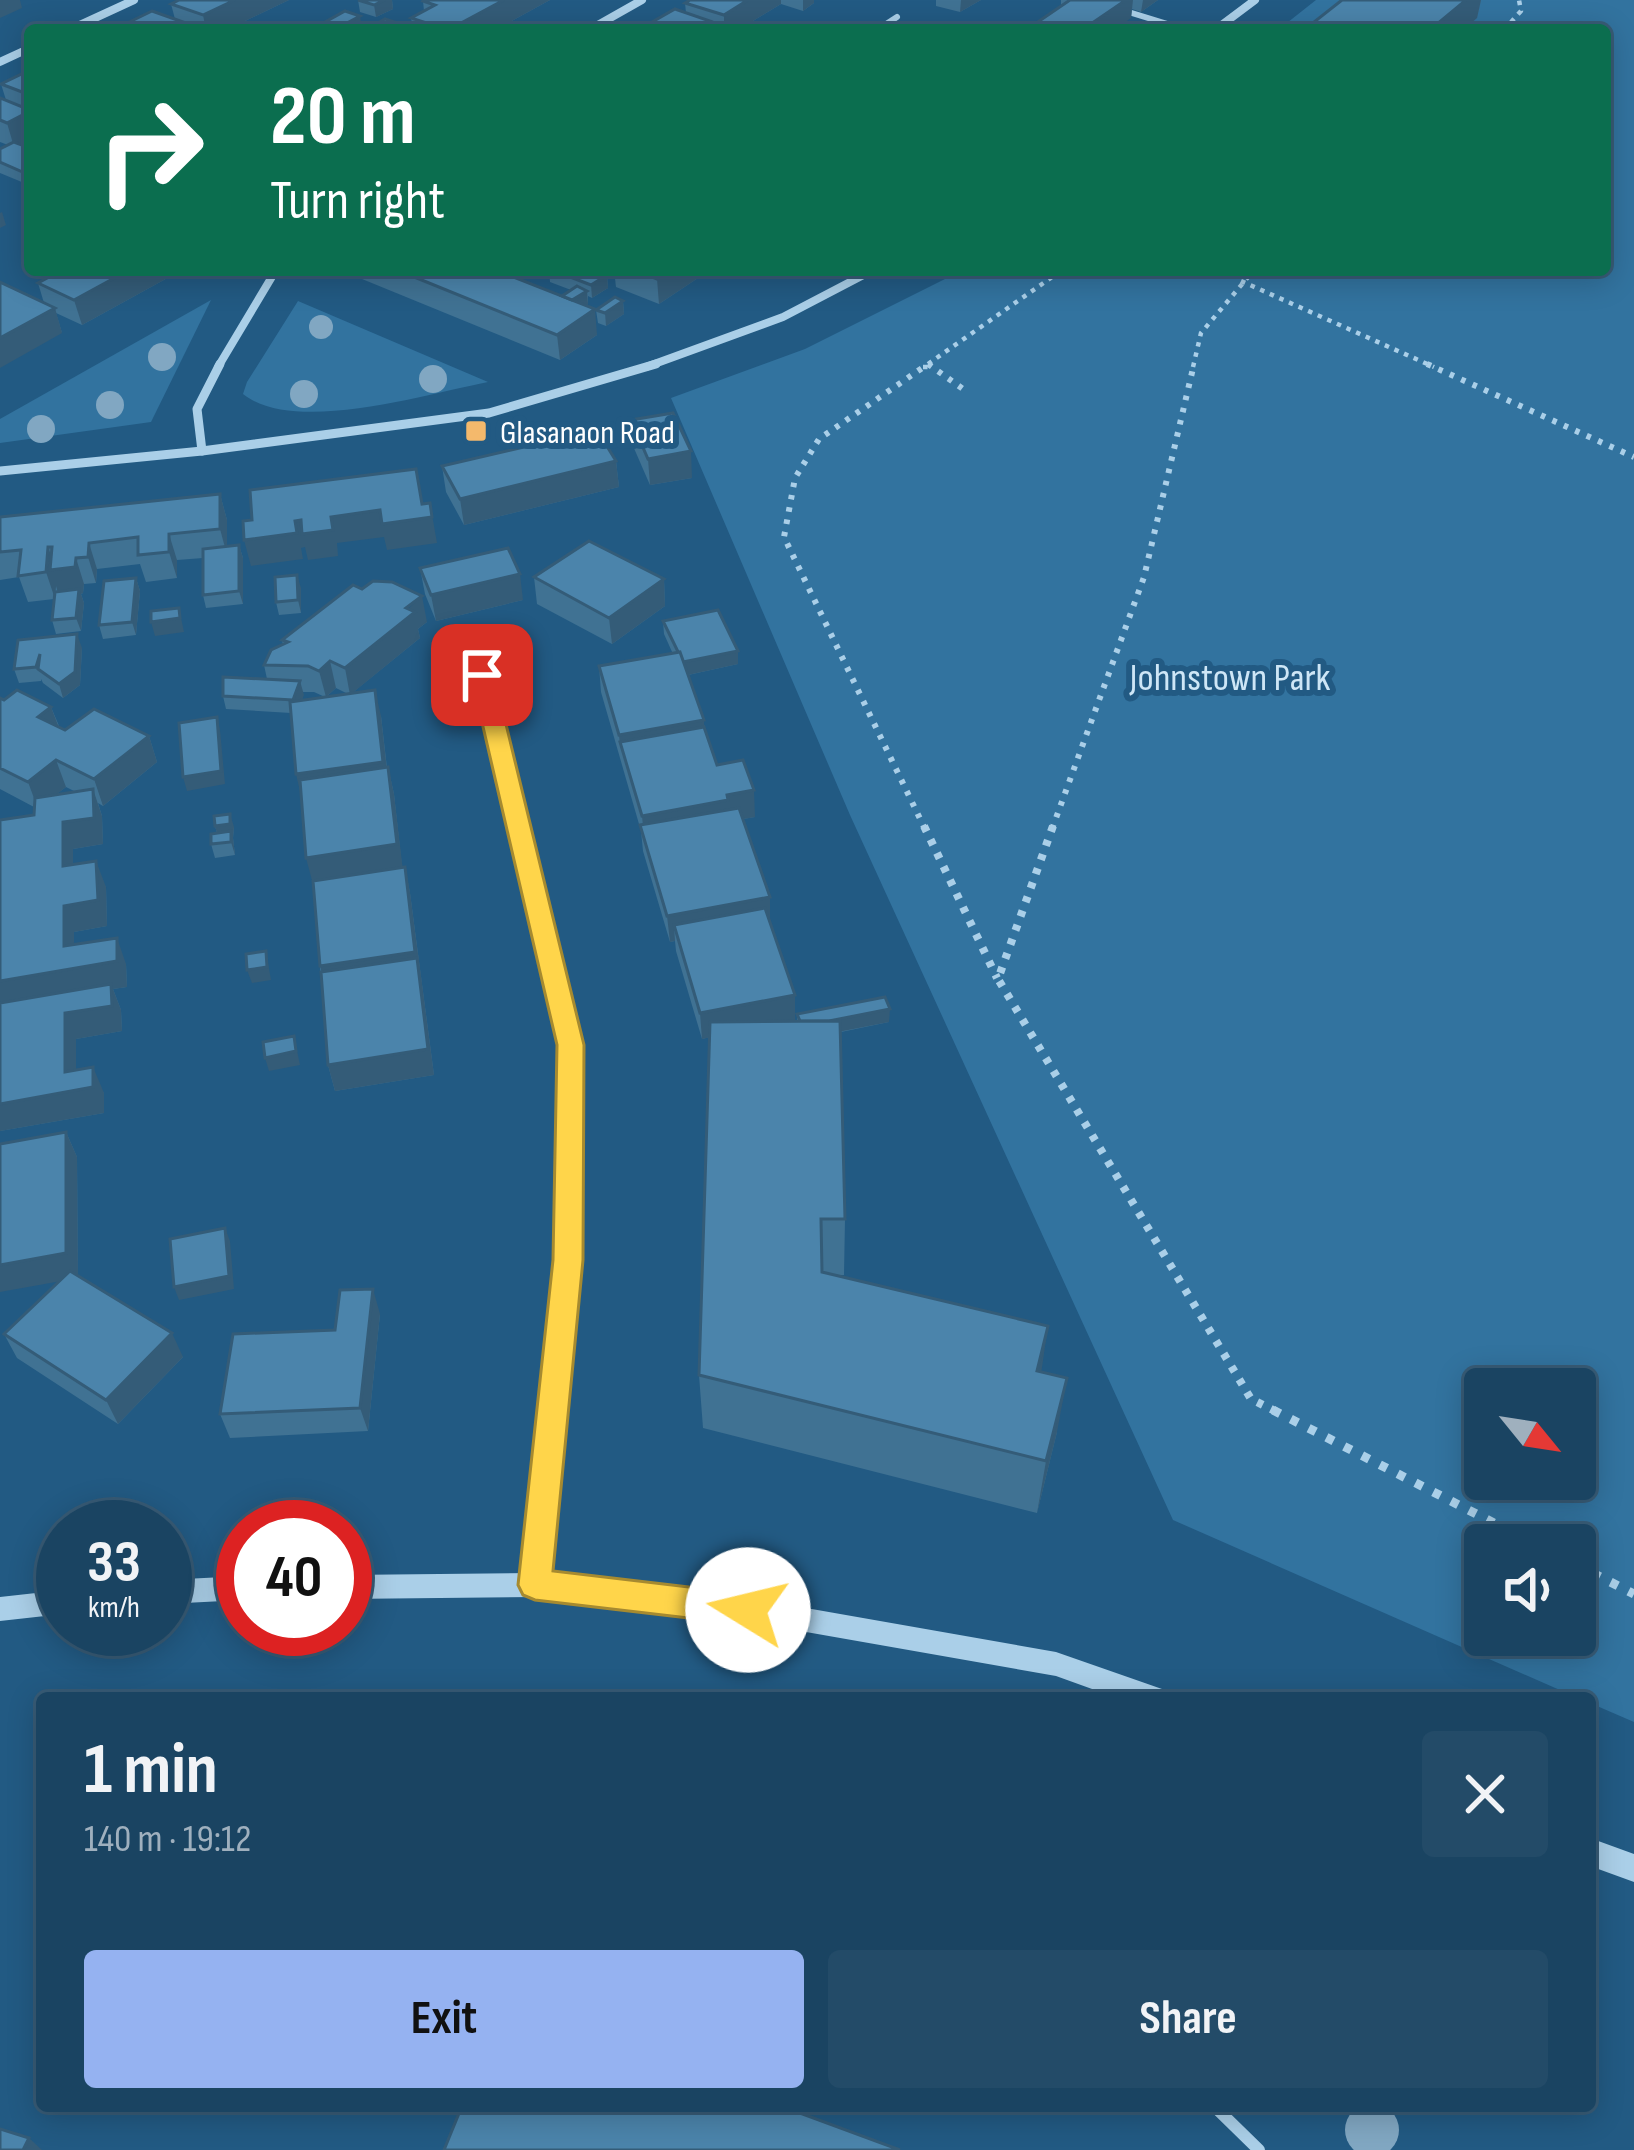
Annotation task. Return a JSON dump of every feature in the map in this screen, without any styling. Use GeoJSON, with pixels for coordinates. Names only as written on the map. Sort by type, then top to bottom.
{"type":"FeatureCollection","features":[{"type":"Feature","properties":{"kind":"street"},"geometry":{"type":"LineString","coordinates":[[82,24],[134,0]]}},
{"type":"Feature","properties":{"kind":"street"},"geometry":{"type":"LineString","coordinates":[[600,24],[642,0]]}},
{"type":"Feature","properties":{"kind":"street"},"geometry":{"type":"LineString","coordinates":[[1223,24],[1255,0]]}},
{"type":"Feature","properties":{"kind":"street"},"geometry":{"type":"LineString","coordinates":[[202,451],[197,410],[243,319],[272,276]]}},
{"type":"Feature","properties":{"kind":"street"},"geometry":{"type":"LineString","coordinates":[[0,471],[202,451],[489,413],[549,398],[783,317],[862,276]]}},
{"type":"Feature","properties":{"kind":"street"},"geometry":{"type":"LineString","coordinates":[[482,675],[571,1045],[568,1260],[535,1585]]}},
{"type":"Feature","properties":{"kind":"street"},"geometry":{"type":"LineString","coordinates":[[372,1587],[535,1585],[704,1602],[1055,1664],[1134,1692]]}},
{"type":"Feature","properties":{"kind":"street"},"geometry":{"type":"LineString","coordinates":[[0,1609],[36,1606]]}},
{"type":"Feature","properties":{"kind":"street"},"geometry":{"type":"LineString","coordinates":[[1596,1854],[1634,1868]]}},
{"type":"Feature","properties":{"kind":"lane"},"geometry":{"type":"LineString","coordinates":[[1108,6],[1167,24]]}},
{"type":"Feature","properties":{"kind":"lane"},"geometry":{"type":"LineString","coordinates":[[886,24],[897,17]]}},
{"type":"Feature","properties":{"kind":"lane"},"geometry":{"type":"LineString","coordinates":[[1220,2112],[1259,2150]]}},
{"type":"Feature","properties":{"kind":"path"},"geometry":{"type":"LineString","coordinates":[[1053,276],[819,439],[796,478],[784,537],[998,979],[1251,1399],[1497,1524]]}},
{"type":"Feature","properties":{"kind":"path"},"geometry":{"type":"LineString","coordinates":[[998,979],[1144,578],[1201,333],[1247,276]]}},
{"type":"Feature","properties":{"kind":"path"},"geometry":{"type":"LineString","coordinates":[[1241,281],[1634,457]]}},
{"type":"Feature","properties":{"kind":"path"},"geometry":{"type":"LineString","coordinates":[[928,364],[963,389]]}},
{"type":"Feature","properties":{"kind":"path"},"geometry":{"type":"LineString","coordinates":[[1596,1575],[1634,1594]]}},
{"type":"Feature","properties":{"kind":"green space","name":"Johnstown Park"},"geometry":{"type":"Polygon","coordinates":[[[1316,0],[1634,0],[1634,1722],[1596,1706],[1596,1692],[1564,1692],[1482,1656],[1596,1656],[1596,1524],[1464,1524],[1464,1648],[1173,1520],[850,815],[671,398],[805,349],[951,276],[1611,276],[1611,24],[1286,24],[1316,0]]]}},
{"type":"Feature","properties":{"kind":"green space"},"geometry":{"type":"Polygon","coordinates":[[[211,300],[151,422],[0,443],[0,419],[211,300]]]}},
{"type":"Feature","properties":{"kind":"green space"},"geometry":{"type":"Polygon","coordinates":[[[298,301],[488,382],[362,408],[294,411],[266,406],[243,394],[298,301]]]}},
{"type":"Feature","properties":{"kind":"building"},"geometry":{"type":"Polygon","coordinates":[[[235,0],[203,15],[171,4],[235,0]]]}},
{"type":"Feature","properties":{"kind":"building"},"geometry":{"type":"Polygon","coordinates":[[[504,0],[459,24],[430,24],[411,18],[435,5],[423,1],[504,0]]]}},
{"type":"Feature","properties":{"kind":"building"},"geometry":{"type":"Polygon","coordinates":[[[748,0],[724,15],[685,3],[748,0]]]}},
{"type":"Feature","properties":{"kind":"building"},"geometry":{"type":"Polygon","coordinates":[[[1070,0],[1126,0],[1091,24],[1035,24],[1070,0]]]}},
{"type":"Feature","properties":{"kind":"building"},"geometry":{"type":"Polygon","coordinates":[[[1342,0],[1466,0],[1437,24],[1314,22],[1342,0]]]}},
{"type":"Feature","properties":{"kind":"building"},"geometry":{"type":"Polygon","coordinates":[[[675,9],[710,21],[705,24],[649,24],[675,9]]]}},
{"type":"Feature","properties":{"kind":"building"},"geometry":{"type":"Polygon","coordinates":[[[152,11],[189,24],[125,24],[152,11]]]}},
{"type":"Feature","properties":{"kind":"building"},"geometry":{"type":"Polygon","coordinates":[[[345,11],[360,16],[345,24],[322,24],[345,11]]]}},
{"type":"Feature","properties":{"kind":"building"},"geometry":{"type":"Polygon","coordinates":[[[24,73],[24,93],[1,84],[24,73]]]}},
{"type":"Feature","properties":{"kind":"building"},"geometry":{"type":"Polygon","coordinates":[[[0,98],[24,108],[24,114],[7,123],[0,120],[0,98]]]}},
{"type":"Feature","properties":{"kind":"building"},"geometry":{"type":"Polygon","coordinates":[[[14,142],[24,146],[24,173],[0,162],[0,149],[14,142]]]}},
{"type":"Feature","properties":{"kind":"building"},"geometry":{"type":"Polygon","coordinates":[[[51,276],[118,276],[74,300],[38,283],[51,276]]]}},
{"type":"Feature","properties":{"kind":"building"},"geometry":{"type":"Polygon","coordinates":[[[412,276],[511,276],[595,309],[557,335],[412,276]]]}},
{"type":"Feature","properties":{"kind":"building"},"geometry":{"type":"Polygon","coordinates":[[[568,276],[605,276],[591,285],[568,276]]]}},
{"type":"Feature","properties":{"kind":"building"},"geometry":{"type":"Polygon","coordinates":[[[0,282],[55,308],[0,338],[0,282]]]}},
{"type":"Feature","properties":{"kind":"building"},"geometry":{"type":"Polygon","coordinates":[[[577,286],[587,291],[572,300],[562,296],[577,286]]]}},
{"type":"Feature","properties":{"kind":"building"},"geometry":{"type":"Polygon","coordinates":[[[615,297],[623,301],[605,313],[596,310],[615,297]]]}},
{"type":"Feature","properties":{"kind":"building"},"geometry":{"type":"Polygon","coordinates":[[[673,413],[691,451],[648,459],[631,420],[673,413]]]}},
{"type":"Feature","properties":{"kind":"building"},"geometry":{"type":"Polygon","coordinates":[[[597,430],[616,461],[460,499],[442,466],[597,430]]]}},
{"type":"Feature","properties":{"kind":"building"},"geometry":{"type":"Polygon","coordinates":[[[416,469],[422,504],[430,503],[432,517],[382,524],[380,510],[331,517],[333,530],[302,534],[301,520],[295,521],[297,533],[244,540],[243,521],[252,520],[250,490],[416,469]]]}},
{"type":"Feature","properties":{"kind":"building"},"geometry":{"type":"Polygon","coordinates":[[[220,494],[220,529],[169,534],[169,552],[138,555],[138,537],[89,543],[88,557],[76,558],[75,567],[50,570],[52,547],[48,547],[46,572],[18,576],[21,550],[0,552],[0,517],[220,494]]]}},
{"type":"Feature","properties":{"kind":"building"},"geometry":{"type":"Polygon","coordinates":[[[589,541],[664,579],[609,618],[534,577],[589,541]]]}},
{"type":"Feature","properties":{"kind":"building"},"geometry":{"type":"Polygon","coordinates":[[[239,545],[239,591],[203,595],[203,549],[239,545]]]}},
{"type":"Feature","properties":{"kind":"building"},"geometry":{"type":"Polygon","coordinates":[[[508,548],[520,574],[431,595],[420,568],[508,548]]]}},
{"type":"Feature","properties":{"kind":"building"},"geometry":{"type":"Polygon","coordinates":[[[297,575],[298,600],[276,602],[275,577],[297,575]]]}},
{"type":"Feature","properties":{"kind":"building"},"geometry":{"type":"Polygon","coordinates":[[[136,578],[132,622],[99,625],[104,581],[136,578]]]}},
{"type":"Feature","properties":{"kind":"building"},"geometry":{"type":"Polygon","coordinates":[[[373,581],[392,582],[422,596],[406,608],[415,612],[345,668],[330,661],[319,671],[308,666],[264,665],[271,650],[288,642],[282,640],[353,585],[362,589],[373,581]]]}},
{"type":"Feature","properties":{"kind":"building"},"geometry":{"type":"Polygon","coordinates":[[[79,589],[76,618],[52,620],[55,592],[79,589]]]}},
{"type":"Feature","properties":{"kind":"building"},"geometry":{"type":"Polygon","coordinates":[[[179,608],[180,618],[151,622],[151,611],[179,608]]]}},
{"type":"Feature","properties":{"kind":"building"},"geometry":{"type":"Polygon","coordinates":[[[718,610],[738,651],[683,662],[663,621],[718,610]]]}},
{"type":"Feature","properties":{"kind":"building"},"geometry":{"type":"Polygon","coordinates":[[[77,634],[75,672],[59,684],[38,669],[40,654],[36,667],[14,669],[18,640],[77,634]]]}},
{"type":"Feature","properties":{"kind":"building"},"geometry":{"type":"Polygon","coordinates":[[[680,652],[704,720],[619,735],[599,666],[680,652]]]}},
{"type":"Feature","properties":{"kind":"building"},"geometry":{"type":"Polygon","coordinates":[[[223,677],[300,681],[293,700],[223,696],[223,677]]]}},
{"type":"Feature","properties":{"kind":"building"},"geometry":{"type":"Polygon","coordinates":[[[17,690],[51,707],[38,717],[65,730],[94,709],[149,736],[94,779],[56,760],[28,782],[0,768],[0,698],[17,690]]]}},
{"type":"Feature","properties":{"kind":"building"},"geometry":{"type":"Polygon","coordinates":[[[375,690],[383,762],[296,774],[290,702],[375,690]]]}},
{"type":"Feature","properties":{"kind":"building"},"geometry":{"type":"Polygon","coordinates":[[[217,717],[221,771],[183,777],[179,723],[217,717]]]}},
{"type":"Feature","properties":{"kind":"building"},"geometry":{"type":"Polygon","coordinates":[[[704,727],[717,765],[743,760],[754,790],[727,795],[728,800],[642,816],[620,742],[704,727]]]}},
{"type":"Feature","properties":{"kind":"building"},"geometry":{"type":"Polygon","coordinates":[[[388,767],[397,844],[306,858],[300,780],[388,767]]]}},
{"type":"Feature","properties":{"kind":"building"},"geometry":{"type":"Polygon","coordinates":[[[93,789],[94,818],[63,822],[63,866],[96,861],[98,900],[64,906],[64,946],[117,938],[117,961],[0,981],[0,820],[34,815],[35,798],[93,789]]]}},
{"type":"Feature","properties":{"kind":"building"},"geometry":{"type":"Polygon","coordinates":[[[739,808],[770,897],[667,916],[640,825],[739,808]]]}},
{"type":"Feature","properties":{"kind":"building"},"geometry":{"type":"Polygon","coordinates":[[[230,814],[230,824],[215,826],[214,816],[230,814]]]}},
{"type":"Feature","properties":{"kind":"building"},"geometry":{"type":"Polygon","coordinates":[[[231,831],[231,842],[211,844],[211,834],[231,831]]]}},
{"type":"Feature","properties":{"kind":"building"},"geometry":{"type":"Polygon","coordinates":[[[405,867],[415,952],[320,966],[313,881],[405,867]]]}},
{"type":"Feature","properties":{"kind":"building"},"geometry":{"type":"Polygon","coordinates":[[[765,908],[795,995],[700,1013],[674,925],[765,908]]]}},
{"type":"Feature","properties":{"kind":"building"},"geometry":{"type":"Polygon","coordinates":[[[266,951],[267,967],[247,970],[246,954],[266,951]]]}},
{"type":"Feature","properties":{"kind":"building"},"geometry":{"type":"Polygon","coordinates":[[[417,958],[428,1049],[328,1065],[321,972],[417,958]]]}},
{"type":"Feature","properties":{"kind":"building"},"geometry":{"type":"Polygon","coordinates":[[[111,984],[112,1006],[65,1013],[65,1072],[93,1067],[93,1087],[0,1104],[0,1003],[111,984]]]}},
{"type":"Feature","properties":{"kind":"building"},"geometry":{"type":"Polygon","coordinates":[[[885,997],[890,1009],[829,1021],[800,1021],[797,1014],[885,997]]]}},
{"type":"Feature","properties":{"kind":"building"},"geometry":{"type":"Polygon","coordinates":[[[840,1021],[845,1219],[821,1219],[822,1272],[1048,1326],[1037,1371],[1067,1378],[1046,1461],[699,1375],[710,1022],[840,1021]]]}},
{"type":"Feature","properties":{"kind":"building"},"geometry":{"type":"Polygon","coordinates":[[[294,1036],[296,1051],[265,1058],[263,1042],[294,1036]]]}},
{"type":"Feature","properties":{"kind":"building"},"geometry":{"type":"Polygon","coordinates":[[[66,1132],[66,1253],[0,1265],[0,1144],[66,1132]]]}},
{"type":"Feature","properties":{"kind":"building"},"geometry":{"type":"Polygon","coordinates":[[[225,1228],[229,1276],[174,1287],[170,1239],[225,1228]]]}},
{"type":"Feature","properties":{"kind":"building"},"geometry":{"type":"Polygon","coordinates":[[[70,1271],[172,1333],[106,1400],[4,1334],[70,1271]]]}},
{"type":"Feature","properties":{"kind":"building"},"geometry":{"type":"Polygon","coordinates":[[[373,1289],[360,1408],[220,1414],[233,1334],[335,1330],[340,1290],[373,1289]]]}},
{"type":"Feature","properties":{"kind":"building"},"geometry":{"type":"Polygon","coordinates":[[[460,2112],[797,2112],[900,2150],[444,2150],[460,2112]]]}},
{"type":"Feature","properties":{"kind":"building"},"geometry":{"type":"Polygon","coordinates":[[[0,2129],[29,2138],[23,2150],[0,2150],[0,2129]]]}},
{"type":"Feature","properties":{"kind":"place","name":"Glasanaon Road"},"geometry":{"type":"Point","coordinates":[476,431]}},
{"type":"Feature","properties":{"kind":"route"},"geometry":{"type":"LineString","coordinates":[[482,675],[571,1045],[568,1260],[535,1585],[748,1610]]}}]}
